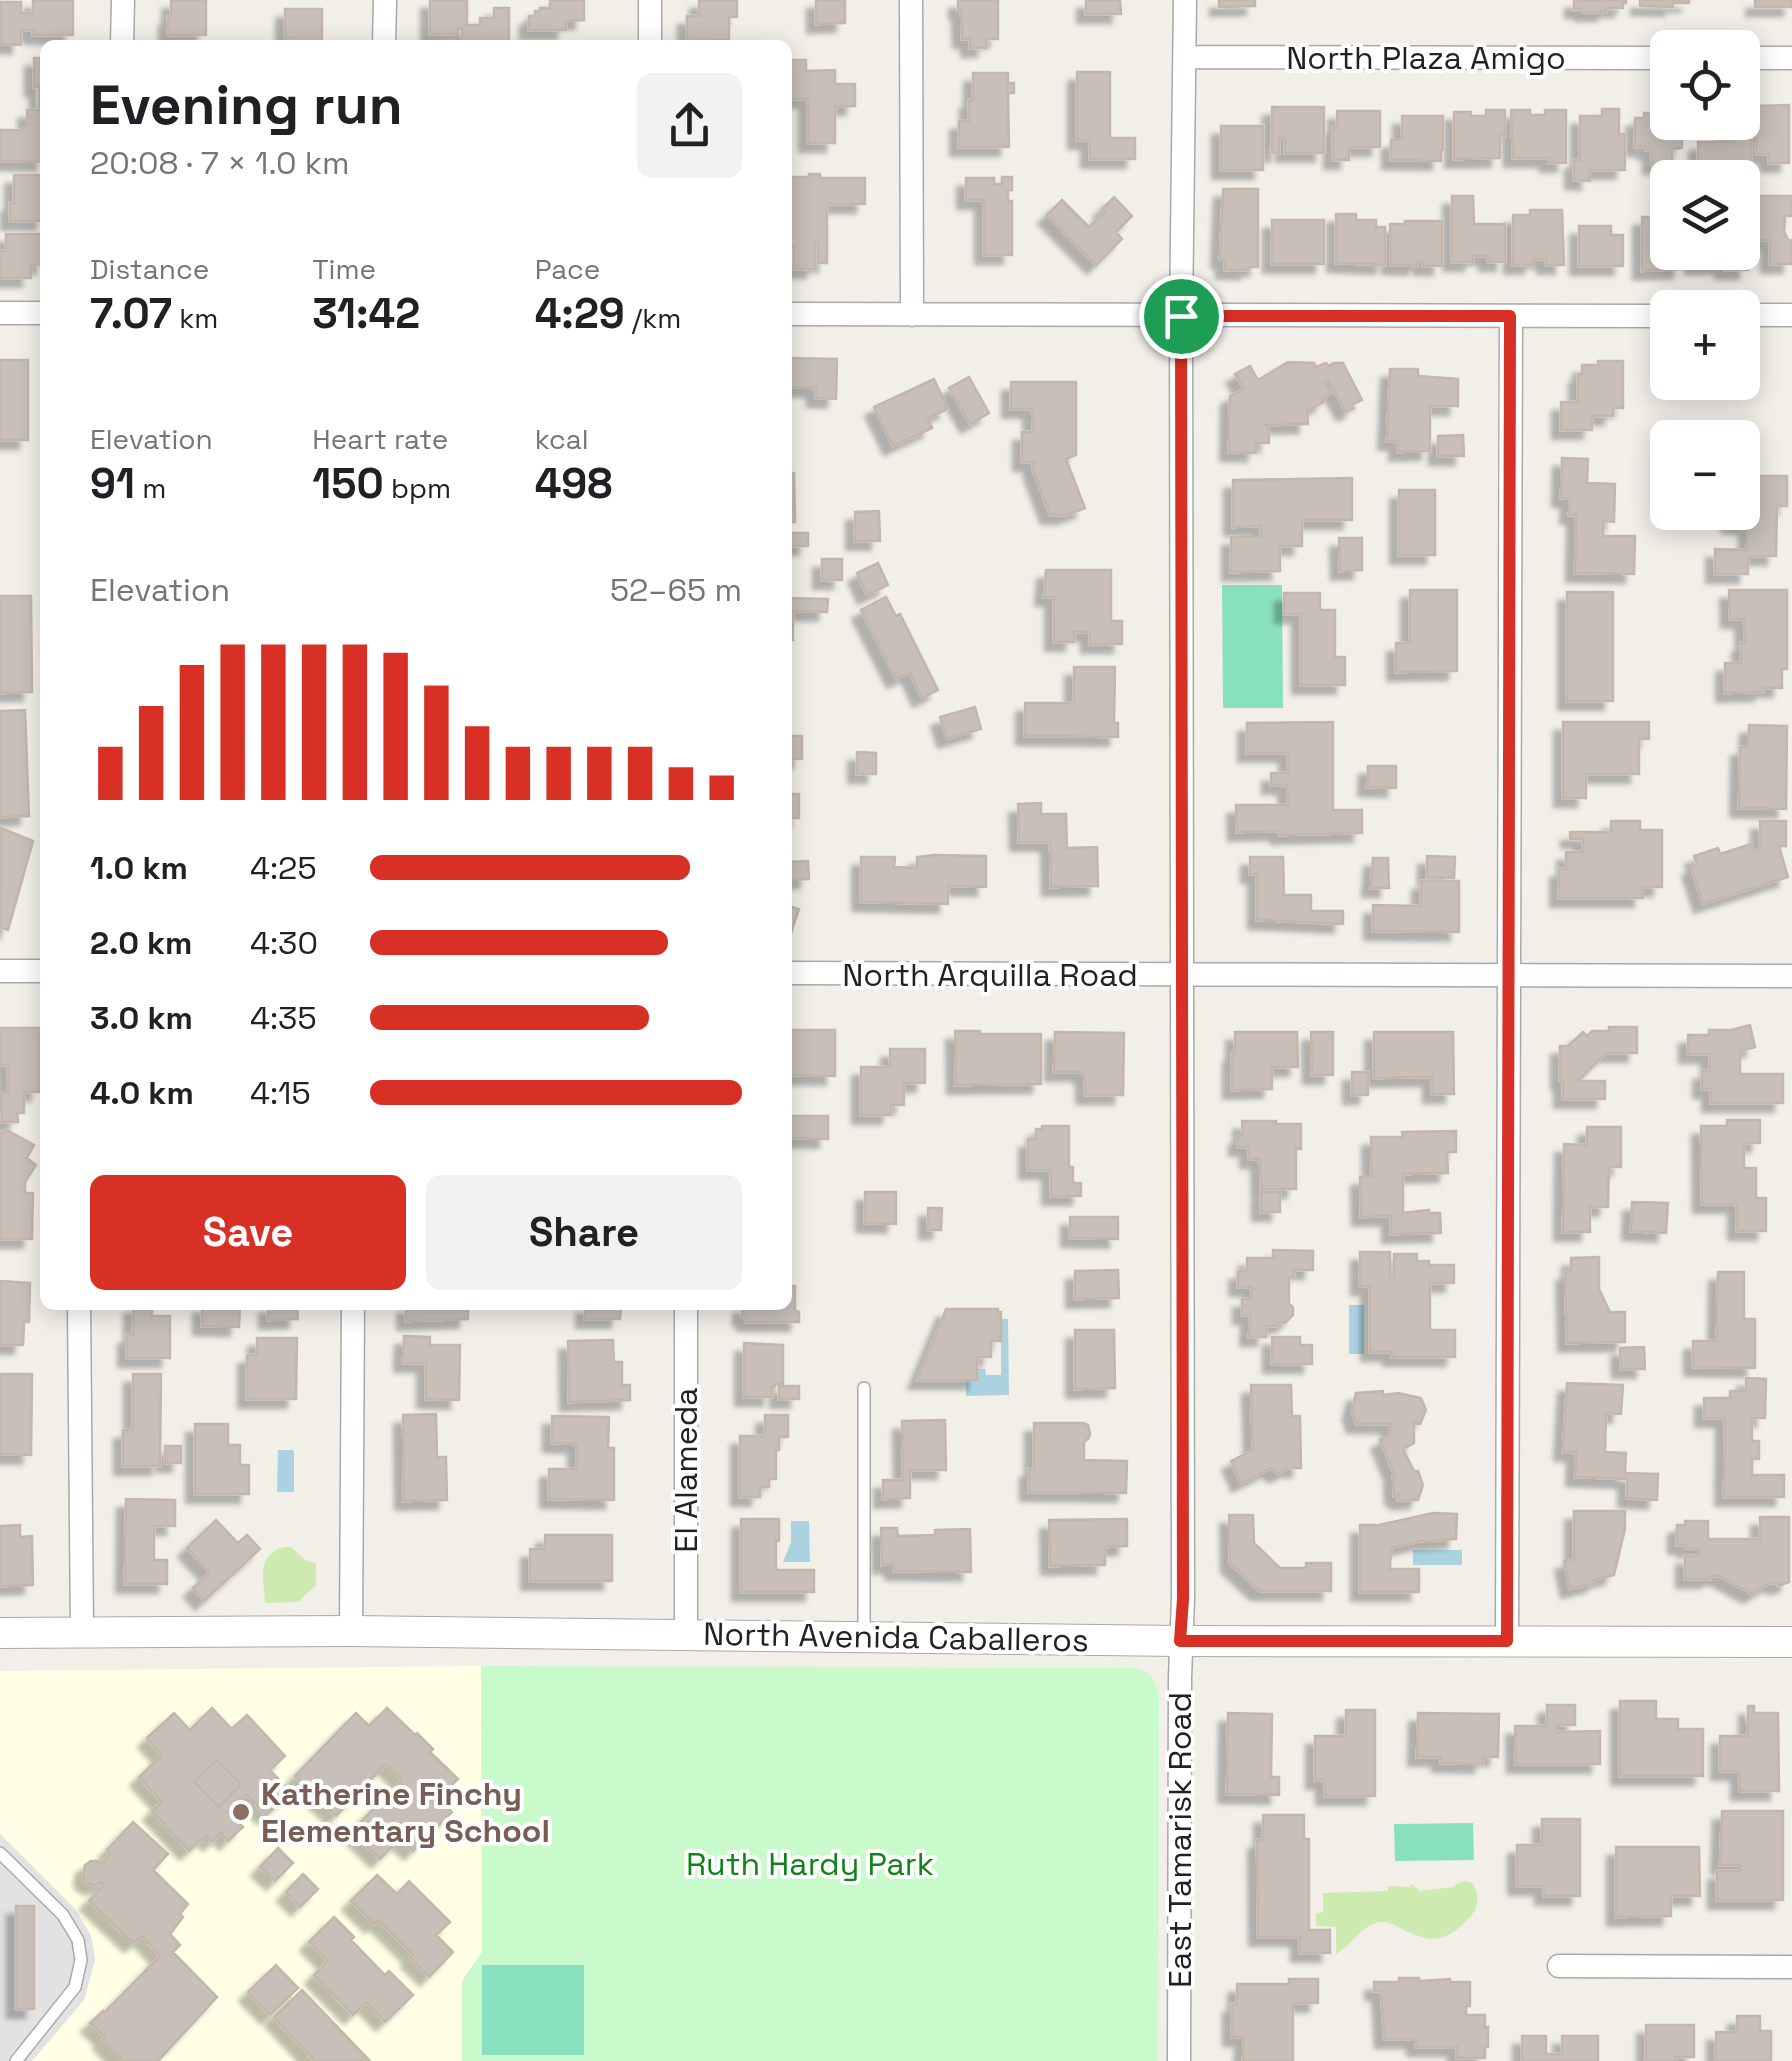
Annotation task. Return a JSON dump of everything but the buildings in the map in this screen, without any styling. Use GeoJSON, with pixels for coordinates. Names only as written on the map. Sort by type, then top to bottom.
{"type":"FeatureCollection","features":[{"type":"Feature","properties":{"kind":"street"},"geometry":{"type":"LineString","coordinates":[[122,40],[123,0]]}},
{"type":"Feature","properties":{"kind":"street"},"geometry":{"type":"LineString","coordinates":[[384,0],[384,40]]}},
{"type":"Feature","properties":{"kind":"street"},"geometry":{"type":"LineString","coordinates":[[650,0],[650,40]]}},
{"type":"Feature","properties":{"kind":"street"},"geometry":{"type":"LineString","coordinates":[[911,0],[912,315]]}},
{"type":"Feature","properties":{"kind":"street","name":"East Tamarisk Road"},"geometry":{"type":"LineString","coordinates":[[1180,2061],[1181,316],[1185,0]]}},
{"type":"Feature","properties":{"kind":"street","name":"North Plaza Amigo"},"geometry":{"type":"LineString","coordinates":[[1185,57],[1650,58]]}},
{"type":"Feature","properties":{"kind":"street"},"geometry":{"type":"LineString","coordinates":[[1760,58],[1792,58]]}},
{"type":"Feature","properties":{"kind":"street"},"geometry":{"type":"LineString","coordinates":[[0,313],[40,314]]}},
{"type":"Feature","properties":{"kind":"street"},"geometry":{"type":"LineString","coordinates":[[792,314],[1650,316]]}},
{"type":"Feature","properties":{"kind":"street"},"geometry":{"type":"LineString","coordinates":[[1760,315],[1792,315]]}},
{"type":"Feature","properties":{"kind":"street"},"geometry":{"type":"LineString","coordinates":[[1507,1641],[1510,316]]}},
{"type":"Feature","properties":{"kind":"street"},"geometry":{"type":"LineString","coordinates":[[0,970],[40,971]]}},
{"type":"Feature","properties":{"kind":"street","name":"North Arquilla Road"},"geometry":{"type":"LineString","coordinates":[[792,974],[1792,976]]}},
{"type":"Feature","properties":{"kind":"street"},"geometry":{"type":"LineString","coordinates":[[79,1310],[82,1632]]}},
{"type":"Feature","properties":{"kind":"street"},"geometry":{"type":"LineString","coordinates":[[351,1631],[353,1310]]}},
{"type":"Feature","properties":{"kind":"street","name":"El Alameda"},"geometry":{"type":"LineString","coordinates":[[686,1310],[686,1634]]}},
{"type":"Feature","properties":{"kind":"street","name":"North Avenida Caballeros"},"geometry":{"type":"LineString","coordinates":[[0,1633],[351,1631],[1180,1641],[1792,1642]]}},
{"type":"Feature","properties":{"kind":"street"},"geometry":{"type":"LineString","coordinates":[[1559,1966],[1792,1967]]}},
{"type":"Feature","properties":{"kind":"lane"},"geometry":{"type":"LineString","coordinates":[[864,1388],[864,1637]]}},
{"type":"Feature","properties":{"kind":"lane"},"geometry":{"type":"LineString","coordinates":[[0,1852],[63,1915],[78,1940],[81,1960],[76,1987],[16,2061]]}},
{"type":"Feature","properties":{"kind":"shaded area","name":"Katherine Finchy Elementary School"},"geometry":{"type":"Polygon","coordinates":[[[481,1666],[482,1952],[462,1981],[462,2061],[0,2061],[0,1671],[481,1666]]]}},
{"type":"Feature","properties":{"kind":"shaded area"},"geometry":{"type":"Polygon","coordinates":[[[0,1834],[76,1910],[93,1944],[95,1960],[84,2000],[32,2061],[0,2061],[0,1834]]]}},
{"type":"Feature","properties":{"kind":"green space"},"geometry":{"type":"Polygon","coordinates":[[[1222,585],[1282,585],[1283,708],[1223,708],[1222,585]]]}},
{"type":"Feature","properties":{"kind":"green space"},"geometry":{"type":"Polygon","coordinates":[[[284,1547],[291,1547],[305,1560],[316,1563],[316,1585],[298,1602],[265,1603],[265,1562],[284,1547]]]}},
{"type":"Feature","properties":{"kind":"green space","name":"Ruth Hardy Park"},"geometry":{"type":"Polygon","coordinates":[[[481,1666],[1144,1671],[1154,1681],[1159,1695],[1158,2061],[462,2061],[462,1981],[482,1952],[481,1666]]]}},
{"type":"Feature","properties":{"kind":"green space"},"geometry":{"type":"Polygon","coordinates":[[[1473,1823],[1474,1860],[1395,1861],[1394,1824],[1473,1823]]]}},
{"type":"Feature","properties":{"kind":"green space"},"geometry":{"type":"Polygon","coordinates":[[[1466,1881],[1475,1888],[1476,1906],[1468,1919],[1445,1936],[1431,1939],[1381,1922],[1368,1927],[1336,1954],[1336,1927],[1316,1926],[1316,1913],[1323,1912],[1323,1893],[1388,1891],[1388,1886],[1413,1884],[1419,1891],[1453,1887],[1466,1881]]]}},
{"type":"Feature","properties":{"kind":"green space"},"geometry":{"type":"Polygon","coordinates":[[[482,1965],[584,1965],[584,2055],[482,2055],[482,1965]]]}},
{"type":"Feature","properties":{"kind":"water"},"geometry":{"type":"Polygon","coordinates":[[[1349,1305],[1364,1305],[1364,1354],[1349,1354],[1349,1305]]]}},
{"type":"Feature","properties":{"kind":"water"},"geometry":{"type":"Polygon","coordinates":[[[1001,1319],[1008,1319],[1009,1395],[966,1396],[966,1380],[977,1379],[977,1369],[985,1369],[986,1375],[1001,1375],[1001,1319]]]}},
{"type":"Feature","properties":{"kind":"water"},"geometry":{"type":"Polygon","coordinates":[[[278,1450],[294,1450],[294,1492],[277,1492],[278,1450]]]}},
{"type":"Feature","properties":{"kind":"water"},"geometry":{"type":"Polygon","coordinates":[[[791,1521],[809,1521],[810,1562],[783,1562],[791,1542],[791,1521]]]}},
{"type":"Feature","properties":{"kind":"water"},"geometry":{"type":"Polygon","coordinates":[[[1413,1550],[1462,1550],[1462,1565],[1413,1565],[1413,1550]]]}},
{"type":"Feature","properties":{"kind":"place","name":"Katherine Finchy Elementary School"},"geometry":{"type":"Point","coordinates":[241,1812]}},
{"type":"Feature","properties":{"kind":"route"},"geometry":{"type":"LineString","coordinates":[[1181,316],[1510,316],[1507,1641],[1180,1641],[1181,316]]}}]}
